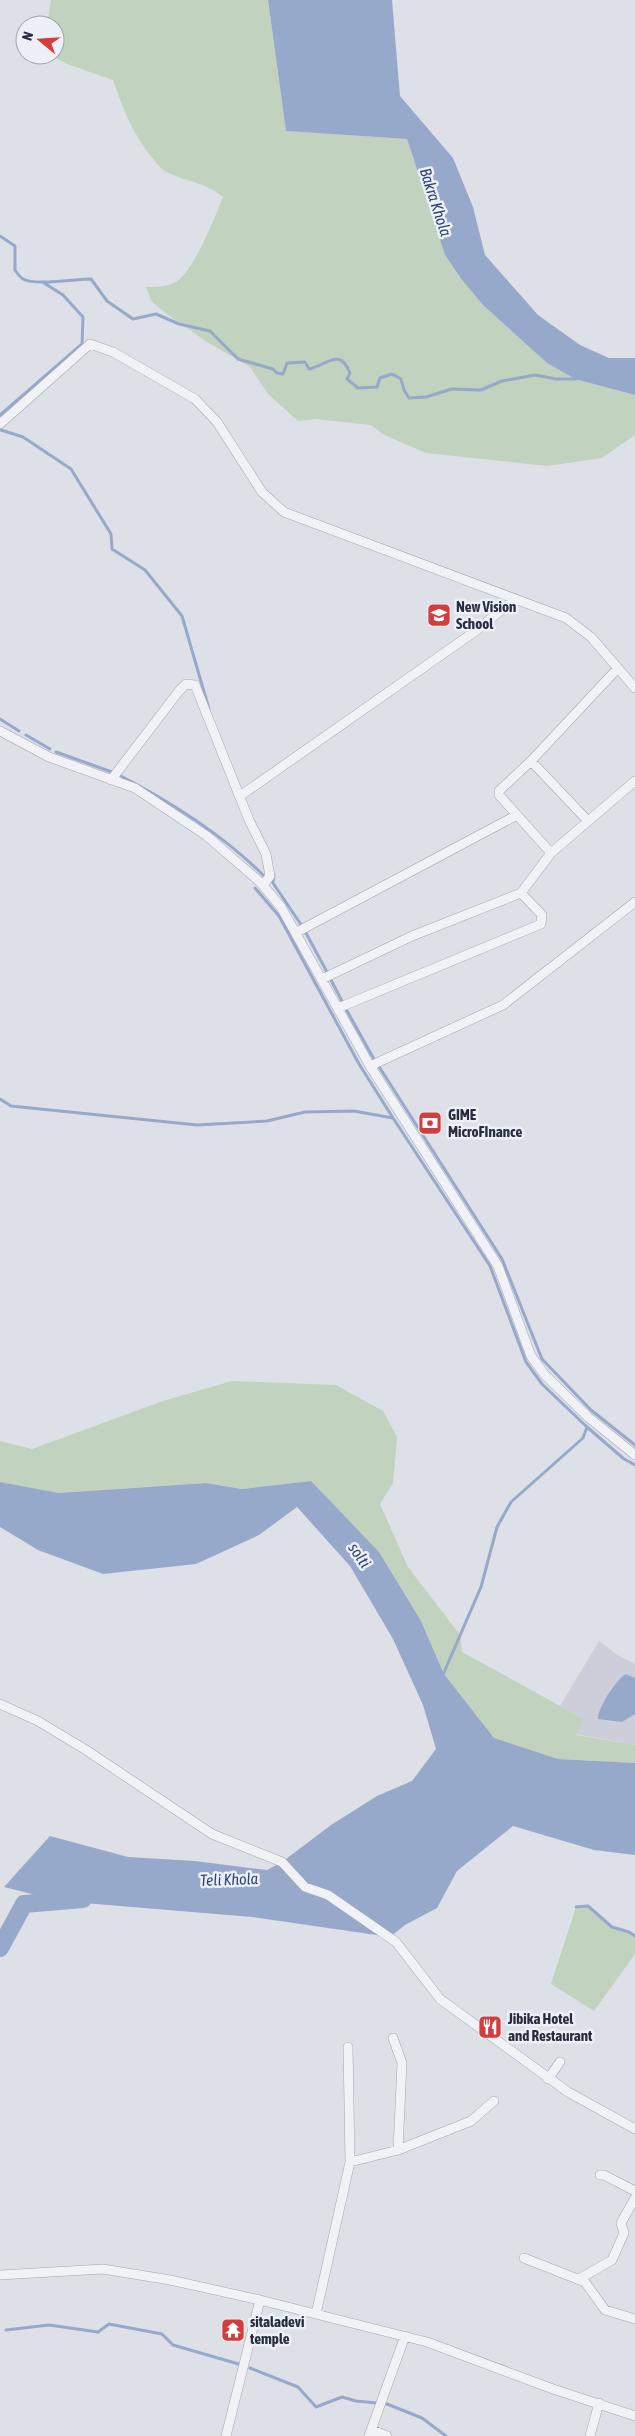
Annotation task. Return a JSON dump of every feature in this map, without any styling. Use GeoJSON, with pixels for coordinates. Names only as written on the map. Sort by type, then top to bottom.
{"type":"FeatureCollection","features":[{"type":"Feature","properties":{"kind":"street"},"geometry":{"type":"LineString","coordinates":[[0,424],[90,344],[113,352],[195,399],[217,422],[262,492],[284,512],[566,618],[579,626],[635,688]]}},
{"type":"Feature","properties":{"kind":"street"},"geometry":{"type":"LineString","coordinates":[[240,796],[453,647],[515,599]]}},
{"type":"Feature","properties":{"kind":"street"},"geometry":{"type":"LineString","coordinates":[[550,854],[499,795],[499,791],[531,761],[618,668]]}},
{"type":"Feature","properties":{"kind":"street"},"geometry":{"type":"LineString","coordinates":[[111,780],[179,691],[190,683],[195,684],[248,820],[266,854],[270,876],[263,885]]}},
{"type":"Feature","properties":{"kind":"street"},"geometry":{"type":"LineString","coordinates":[[0,731],[48,757],[135,788],[207,836],[263,885],[282,907],[370,1066],[498,1266],[530,1356],[545,1375],[588,1417],[635,1455]]}},
{"type":"Feature","properties":{"kind":"street"},"geometry":{"type":"LineString","coordinates":[[531,761],[588,822]]}},
{"type":"Feature","properties":{"kind":"street"},"geometry":{"type":"LineString","coordinates":[[322,979],[412,936],[521,893],[550,854],[635,781]]}},
{"type":"Feature","properties":{"kind":"street"},"geometry":{"type":"LineString","coordinates":[[297,932],[517,816]]}},
{"type":"Feature","properties":{"kind":"street"},"geometry":{"type":"LineString","coordinates":[[338,1008],[541,924],[542,915],[521,893]]}},
{"type":"Feature","properties":{"kind":"street"},"geometry":{"type":"LineString","coordinates":[[370,1066],[503,1005],[635,902]]}},
{"type":"Feature","properties":{"kind":"street"},"geometry":{"type":"LineString","coordinates":[[0,1704],[38,1721],[86,1750],[212,1834],[282,1862],[305,1887],[328,1895],[390,1937],[407,1954],[440,1999],[548,2079],[635,2129]]}},
{"type":"Feature","properties":{"kind":"street"},"geometry":{"type":"LineString","coordinates":[[393,2038],[402,2063],[398,2150]]}},
{"type":"Feature","properties":{"kind":"street"},"geometry":{"type":"LineString","coordinates":[[316,2314],[350,2162],[348,2047]]}},
{"type":"Feature","properties":{"kind":"street"},"geometry":{"type":"LineString","coordinates":[[548,2079],[560,2062]]}},
{"type":"Feature","properties":{"kind":"street"},"geometry":{"type":"LineString","coordinates":[[350,2162],[398,2150],[471,2121],[494,2102]]}},
{"type":"Feature","properties":{"kind":"street"},"geometry":{"type":"LineString","coordinates":[[600,2175],[604,2175],[635,2192]]}},
{"type":"Feature","properties":{"kind":"street"},"geometry":{"type":"LineString","coordinates":[[579,2279],[612,2260],[624,2233],[621,2223],[635,2198]]}},
{"type":"Feature","properties":{"kind":"street"},"geometry":{"type":"LineString","coordinates":[[524,2258],[585,2282],[605,2310],[635,2320]]}},
{"type":"Feature","properties":{"kind":"street"},"geometry":{"type":"LineString","coordinates":[[0,2276],[103,2269],[170,2280],[260,2300],[427,2342],[553,2389],[635,2416]]}},
{"type":"Feature","properties":{"kind":"street"},"geometry":{"type":"LineString","coordinates":[[226,2436],[260,2300]]}},
{"type":"Feature","properties":{"kind":"street"},"geometry":{"type":"LineString","coordinates":[[387,2436],[371,2433],[405,2336]]}},
{"type":"Feature","properties":{"kind":"street"},"geometry":{"type":"LineString","coordinates":[[590,2436],[599,2403]]}},
{"type":"Feature","properties":{"kind":"shaded area"},"geometry":{"type":"Polygon","coordinates":[[[599,1641],[616,1654],[635,1664],[635,1745],[575,1734],[584,1719],[560,1706],[599,1641]]]}},
{"type":"Feature","properties":{"kind":"green space"},"geometry":{"type":"Polygon","coordinates":[[[51,0],[268,0],[286,131],[407,139],[445,255],[462,280],[483,305],[547,363],[575,379],[635,395],[635,435],[602,458],[547,466],[426,453],[384,435],[371,425],[316,419],[298,421],[268,394],[250,367],[207,342],[152,302],[146,287],[169,285],[183,276],[197,256],[223,197],[209,188],[175,176],[159,166],[134,131],[113,80],[65,63],[65,15],[49,15],[51,0]]]}},
{"type":"Feature","properties":{"kind":"green space"},"geometry":{"type":"Polygon","coordinates":[[[232,1381],[336,1385],[383,1411],[397,1437],[393,1483],[380,1504],[408,1567],[460,1635],[462,1652],[584,1719],[576,1735],[635,1745],[635,1763],[558,1759],[494,1738],[444,1674],[421,1621],[311,1481],[242,1489],[206,1483],[59,1493],[0,1482],[0,1441],[32,1449],[163,1401],[232,1381]]]}},
{"type":"Feature","properties":{"kind":"green space"},"geometry":{"type":"Polygon","coordinates":[[[588,1906],[612,1927],[629,1932],[635,1936],[635,1954],[594,2011],[551,1984],[576,1907],[588,1906]]]}},
{"type":"Feature","properties":{"kind":"water","name":"Bakra Khola"},"geometry":{"type":"Polygon","coordinates":[[[268,0],[392,0],[400,96],[453,158],[473,207],[485,255],[538,315],[580,345],[609,358],[635,358],[635,395],[575,379],[547,363],[483,305],[462,280],[445,255],[407,139],[286,131],[268,0]]]}},
{"type":"Feature","properties":{"kind":"water","name":"solti"},"geometry":{"type":"Polygon","coordinates":[[[311,1481],[379,1552],[421,1621],[444,1674],[494,1738],[558,1759],[635,1763],[635,1855],[594,1850],[513,1826],[457,1871],[437,1908],[405,1925],[390,1937],[252,1917],[60,1901],[4,1887],[50,1836],[128,1857],[195,1861],[267,1870],[282,1862],[331,1825],[377,1796],[412,1781],[436,1749],[423,1705],[393,1639],[350,1566],[297,1507],[259,1535],[196,1564],[103,1574],[38,1550],[0,1527],[0,1482],[59,1493],[206,1483],[242,1489],[311,1481]]]}},
{"type":"Feature","properties":{"kind":"water"},"geometry":{"type":"Polygon","coordinates":[[[626,1674],[635,1678],[635,1714],[622,1722],[598,1719],[608,1694],[626,1674]]]}},
{"type":"Feature","properties":{"kind":"waterway"},"geometry":{"type":"LineString","coordinates":[[0,236],[15,246],[15,270],[23,279],[36,282],[91,279],[107,301],[133,319],[156,314],[179,324],[210,331],[238,359],[273,369],[277,373],[283,374],[287,363],[305,362],[309,369],[337,359],[346,365],[350,373],[347,379],[358,388],[377,387],[380,378],[392,374],[401,379],[404,390],[409,398],[426,397],[452,389],[481,390],[502,381],[535,375],[556,379],[577,379]]}},
{"type":"Feature","properties":{"kind":"waterway"},"geometry":{"type":"LineString","coordinates":[[0,415],[82,344],[83,317],[63,295],[44,283]]}},
{"type":"Feature","properties":{"kind":"waterway"},"geometry":{"type":"LineString","coordinates":[[1,430],[23,437],[71,469],[111,534],[112,549],[145,570],[182,616],[209,709]]}},
{"type":"Feature","properties":{"kind":"waterway"},"geometry":{"type":"LineString","coordinates":[[0,719],[19,731]]}},
{"type":"Feature","properties":{"kind":"waterway"},"geometry":{"type":"LineString","coordinates":[[26,735],[50,749]]}},
{"type":"Feature","properties":{"kind":"waterway"},"geometry":{"type":"LineString","coordinates":[[56,752],[112,772]]}},
{"type":"Feature","properties":{"kind":"waterway"},"geometry":{"type":"LineString","coordinates":[[119,775],[158,796],[213,832],[263,875]]}},
{"type":"Feature","properties":{"kind":"waterway"},"geometry":{"type":"LineString","coordinates":[[274,875],[273,883],[302,926]]}},
{"type":"Feature","properties":{"kind":"waterway"},"geometry":{"type":"LineString","coordinates":[[255,888],[279,916],[359,1064],[393,1118]]}},
{"type":"Feature","properties":{"kind":"waterway"},"geometry":{"type":"LineString","coordinates":[[306,933],[328,974]]}},
{"type":"Feature","properties":{"kind":"waterway"},"geometry":{"type":"LineString","coordinates":[[330,978],[343,1003]]}},
{"type":"Feature","properties":{"kind":"waterway"},"geometry":{"type":"LineString","coordinates":[[346,1009],[375,1061]]}},
{"type":"Feature","properties":{"kind":"waterway"},"geometry":{"type":"LineString","coordinates":[[378,1065],[502,1259],[542,1359],[591,1410],[635,1445]]}},
{"type":"Feature","properties":{"kind":"waterway"},"geometry":{"type":"LineString","coordinates":[[0,1099],[11,1106],[197,1125],[267,1121],[305,1112],[354,1111],[393,1118],[490,1266],[526,1362],[542,1384],[587,1427],[583,1438],[511,1502],[497,1527],[481,1587],[442,1677]]}},
{"type":"Feature","properties":{"kind":"waterway"},"geometry":{"type":"LineString","coordinates":[[587,1427],[624,1459],[635,1465]]}},
{"type":"Feature","properties":{"kind":"waterway","name":"Teli Khola"},"geometry":{"type":"LineString","coordinates":[[0,1948],[24,1904],[83,1899]]}},
{"type":"Feature","properties":{"kind":"waterway"},"geometry":{"type":"LineString","coordinates":[[576,1907],[588,1906],[612,1927],[629,1932],[635,1936]]}},
{"type":"Feature","properties":{"kind":"waterway"},"geometry":{"type":"LineString","coordinates":[[6,2330],[49,2325],[98,2332],[109,2324],[162,2334],[173,2345],[242,2365]]}},
{"type":"Feature","properties":{"kind":"waterway"},"geometry":{"type":"LineString","coordinates":[[250,2368],[298,2387],[316,2407],[342,2397],[356,2401],[387,2404],[422,2418],[446,2436]]}},
{"type":"Feature","properties":{"kind":"place","name":"New Vision School"},"geometry":{"type":"Point","coordinates":[439,615]}},
{"type":"Feature","properties":{"kind":"place","name":"GIME MicroFInance"},"geometry":{"type":"Point","coordinates":[430,1123]}},
{"type":"Feature","properties":{"kind":"place","name":"Jibika Hotel and Restaurant"},"geometry":{"type":"Point","coordinates":[490,2027]}},
{"type":"Feature","properties":{"kind":"place","name":"sitaladevi temple"},"geometry":{"type":"Point","coordinates":[233,2330]}}]}
